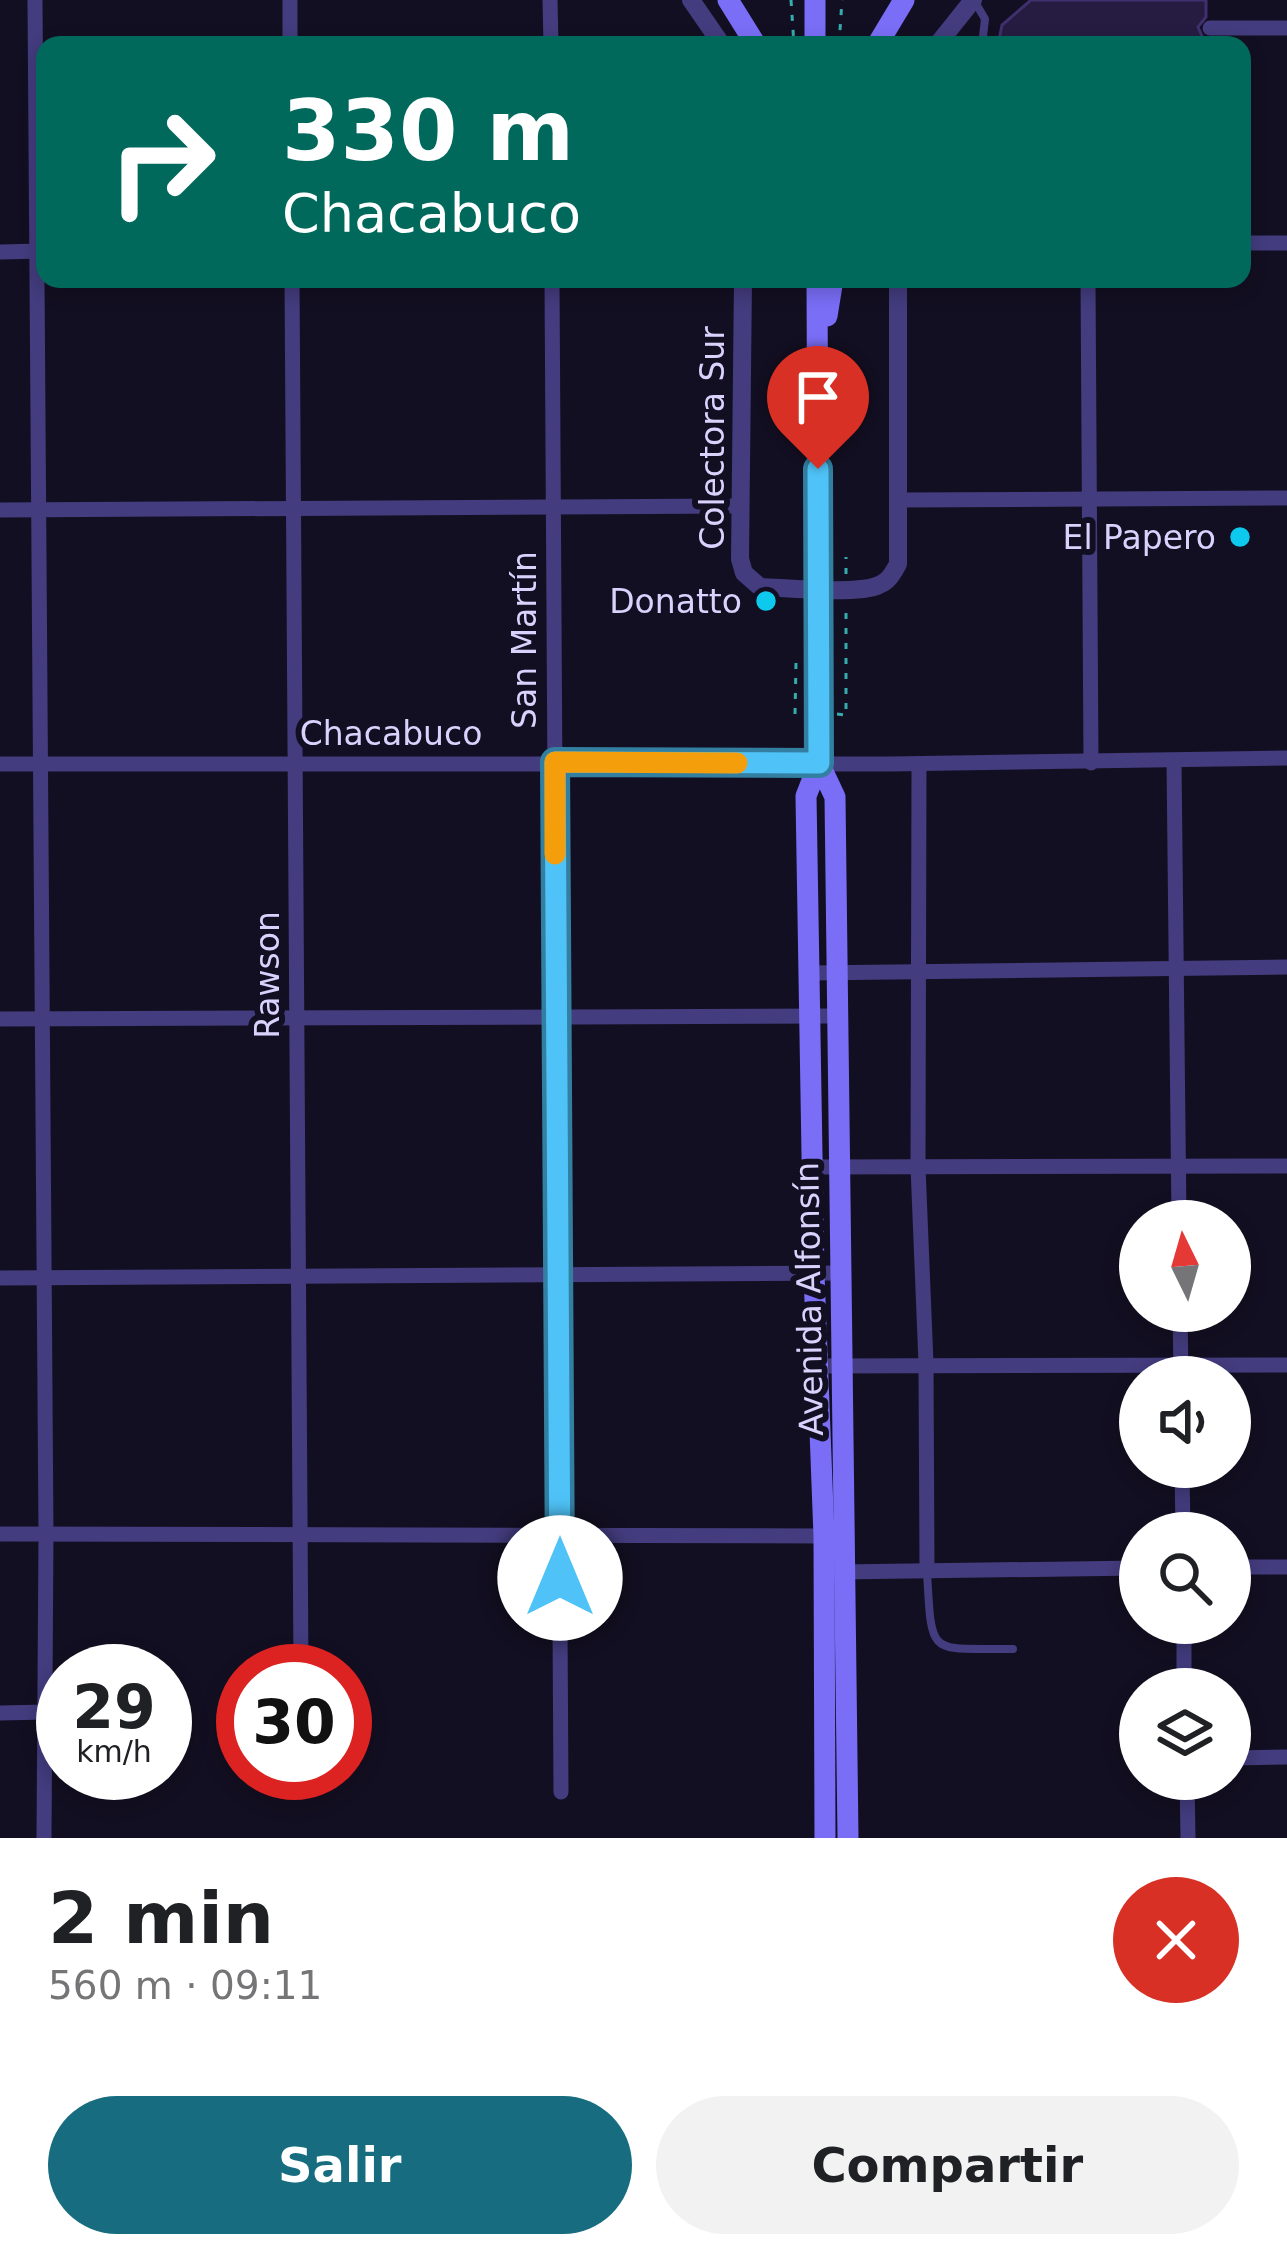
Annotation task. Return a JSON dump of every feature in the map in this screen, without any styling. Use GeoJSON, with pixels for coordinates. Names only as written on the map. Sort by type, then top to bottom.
{"type":"FeatureCollection","features":[{"type":"Feature","properties":{"kind":"main road"},"geometry":{"type":"LineString","coordinates":[[728,0],[750,36]]}},
{"type":"Feature","properties":{"kind":"main road"},"geometry":{"type":"LineString","coordinates":[[814,0],[815,36]]}},
{"type":"Feature","properties":{"kind":"main road"},"geometry":{"type":"LineString","coordinates":[[883,36],[904,0]]}},
{"type":"Feature","properties":{"kind":"main road"},"geometry":{"type":"LineString","coordinates":[[804,288],[818,388]]}},
{"type":"Feature","properties":{"kind":"main road","name":"Avenida Alfonsín"},"geometry":{"type":"LineString","coordinates":[[817,288],[819,763],[806,796],[814,1274],[824,1535],[835,1572],[848,1838]]}},
{"type":"Feature","properties":{"kind":"main road"},"geometry":{"type":"LineString","coordinates":[[818,388],[832,288]]}},
{"type":"Feature","properties":{"kind":"main road","name":"Avenida Alfonsín"},"geometry":{"type":"LineString","coordinates":[[819,763],[835,797],[844,1364],[825,1838]]}},
{"type":"Feature","properties":{"kind":"street"},"geometry":{"type":"LineString","coordinates":[[35,0],[36,42]]}},
{"type":"Feature","properties":{"kind":"street"},"geometry":{"type":"LineString","coordinates":[[290,0],[290,36]]}},
{"type":"Feature","properties":{"kind":"street"},"geometry":{"type":"LineString","coordinates":[[550,0],[551,36]]}},
{"type":"Feature","properties":{"kind":"street"},"geometry":{"type":"LineString","coordinates":[[691,0],[716,36]]}},
{"type":"Feature","properties":{"kind":"street"},"geometry":{"type":"LineString","coordinates":[[944,36],[973,0]]}},
{"type":"Feature","properties":{"kind":"street"},"geometry":{"type":"LineString","coordinates":[[1210,28],[1287,28]]}},
{"type":"Feature","properties":{"kind":"street"},"geometry":{"type":"LineString","coordinates":[[1251,243],[1287,243]]}},
{"type":"Feature","properties":{"kind":"street"},"geometry":{"type":"LineString","coordinates":[[0,252],[36,251]]}},
{"type":"Feature","properties":{"kind":"street"},"geometry":{"type":"LineString","coordinates":[[41,288],[46,1644]]}},
{"type":"Feature","properties":{"kind":"street","name":"Rawson"},"geometry":{"type":"LineString","coordinates":[[292,288],[301,1644]]}},
{"type":"Feature","properties":{"kind":"street","name":"San Martín"},"geometry":{"type":"LineString","coordinates":[[552,288],[561,1792]]}},
{"type":"Feature","properties":{"kind":"street","name":"Colectora Sur"},"geometry":{"type":"LineString","coordinates":[[743,288],[740,559],[751,582],[760,587],[819,589],[872,588],[892,575],[898,564],[898,288]]}},
{"type":"Feature","properties":{"kind":"street"},"geometry":{"type":"LineString","coordinates":[[1088,288],[1091,763]]}},
{"type":"Feature","properties":{"kind":"street"},"geometry":{"type":"LineString","coordinates":[[899,500],[1287,498]]}},
{"type":"Feature","properties":{"kind":"street"},"geometry":{"type":"LineString","coordinates":[[0,510],[740,506]]}},
{"type":"Feature","properties":{"kind":"street","name":"Chacabuco"},"geometry":{"type":"LineString","coordinates":[[0,764],[920,764],[1287,758]]}},
{"type":"Feature","properties":{"kind":"street"},"geometry":{"type":"LineString","coordinates":[[1174,761],[1179,1200]]}},
{"type":"Feature","properties":{"kind":"street"},"geometry":{"type":"LineString","coordinates":[[920,764],[918,1167],[926,1363],[927,1571]]}},
{"type":"Feature","properties":{"kind":"street"},"geometry":{"type":"LineString","coordinates":[[810,973],[1287,967]]}},
{"type":"Feature","properties":{"kind":"street"},"geometry":{"type":"LineString","coordinates":[[0,1019],[838,1016]]}},
{"type":"Feature","properties":{"kind":"street"},"geometry":{"type":"LineString","coordinates":[[812,1167],[1287,1166]]}},
{"type":"Feature","properties":{"kind":"street"},"geometry":{"type":"LineString","coordinates":[[0,1278],[840,1273]]}},
{"type":"Feature","properties":{"kind":"street"},"geometry":{"type":"LineString","coordinates":[[819,1366],[926,1363],[1119,1370]]}},
{"type":"Feature","properties":{"kind":"street"},"geometry":{"type":"LineString","coordinates":[[1251,1367],[1287,1365]]}},
{"type":"Feature","properties":{"kind":"street"},"geometry":{"type":"LineString","coordinates":[[0,1534],[824,1535]]}},
{"type":"Feature","properties":{"kind":"street"},"geometry":{"type":"LineString","coordinates":[[1251,1567],[1287,1567]]}},
{"type":"Feature","properties":{"kind":"street"},"geometry":{"type":"LineString","coordinates":[[835,1572],[1119,1568]]}},
{"type":"Feature","properties":{"kind":"street"},"geometry":{"type":"LineString","coordinates":[[0,1713],[36,1712]]}},
{"type":"Feature","properties":{"kind":"street"},"geometry":{"type":"LineString","coordinates":[[1251,1758],[1287,1757]]}},
{"type":"Feature","properties":{"kind":"street"},"geometry":{"type":"LineString","coordinates":[[44,1838],[45,1800]]}},
{"type":"Feature","properties":{"kind":"street"},"geometry":{"type":"LineString","coordinates":[[1187,1800],[1188,1838]]}},
{"type":"Feature","properties":{"kind":"lane"},"geometry":{"type":"LineString","coordinates":[[973,0],[985,19],[983,36]]}},
{"type":"Feature","properties":{"kind":"lane"},"geometry":{"type":"LineString","coordinates":[[927,1571],[931,1634],[937,1643],[952,1648],[1013,1648]]}},
{"type":"Feature","properties":{"kind":"path"},"geometry":{"type":"LineString","coordinates":[[791,0],[793,36]]}},
{"type":"Feature","properties":{"kind":"path"},"geometry":{"type":"LineString","coordinates":[[840,36],[842,0]]}},
{"type":"Feature","properties":{"kind":"path"},"geometry":{"type":"LineString","coordinates":[[837,697],[837,715],[846,715],[846,557]]}},
{"type":"Feature","properties":{"kind":"path"},"geometry":{"type":"LineString","coordinates":[[804,661],[836,661]]}},
{"type":"Feature","properties":{"kind":"building"},"geometry":{"type":"Polygon","coordinates":[[[1031,0],[1206,0],[1206,17],[1198,27],[1202,36],[1000,36],[1002,25],[1031,0]]]}},
{"type":"Feature","properties":{"kind":"slow traffic"},"geometry":{"type":"LineString","coordinates":[[555,854],[555,762],[737,763]]}},
{"type":"Feature","properties":{"kind":"place","name":"El Papero"},"geometry":{"type":"Point","coordinates":[1240,537]}},
{"type":"Feature","properties":{"kind":"place","name":"Donatto"},"geometry":{"type":"Point","coordinates":[766,601]}},
{"type":"Feature","properties":{"kind":"route"},"geometry":{"type":"LineString","coordinates":[[560,1578],[555,762],[819,763],[818,469]]}}]}
